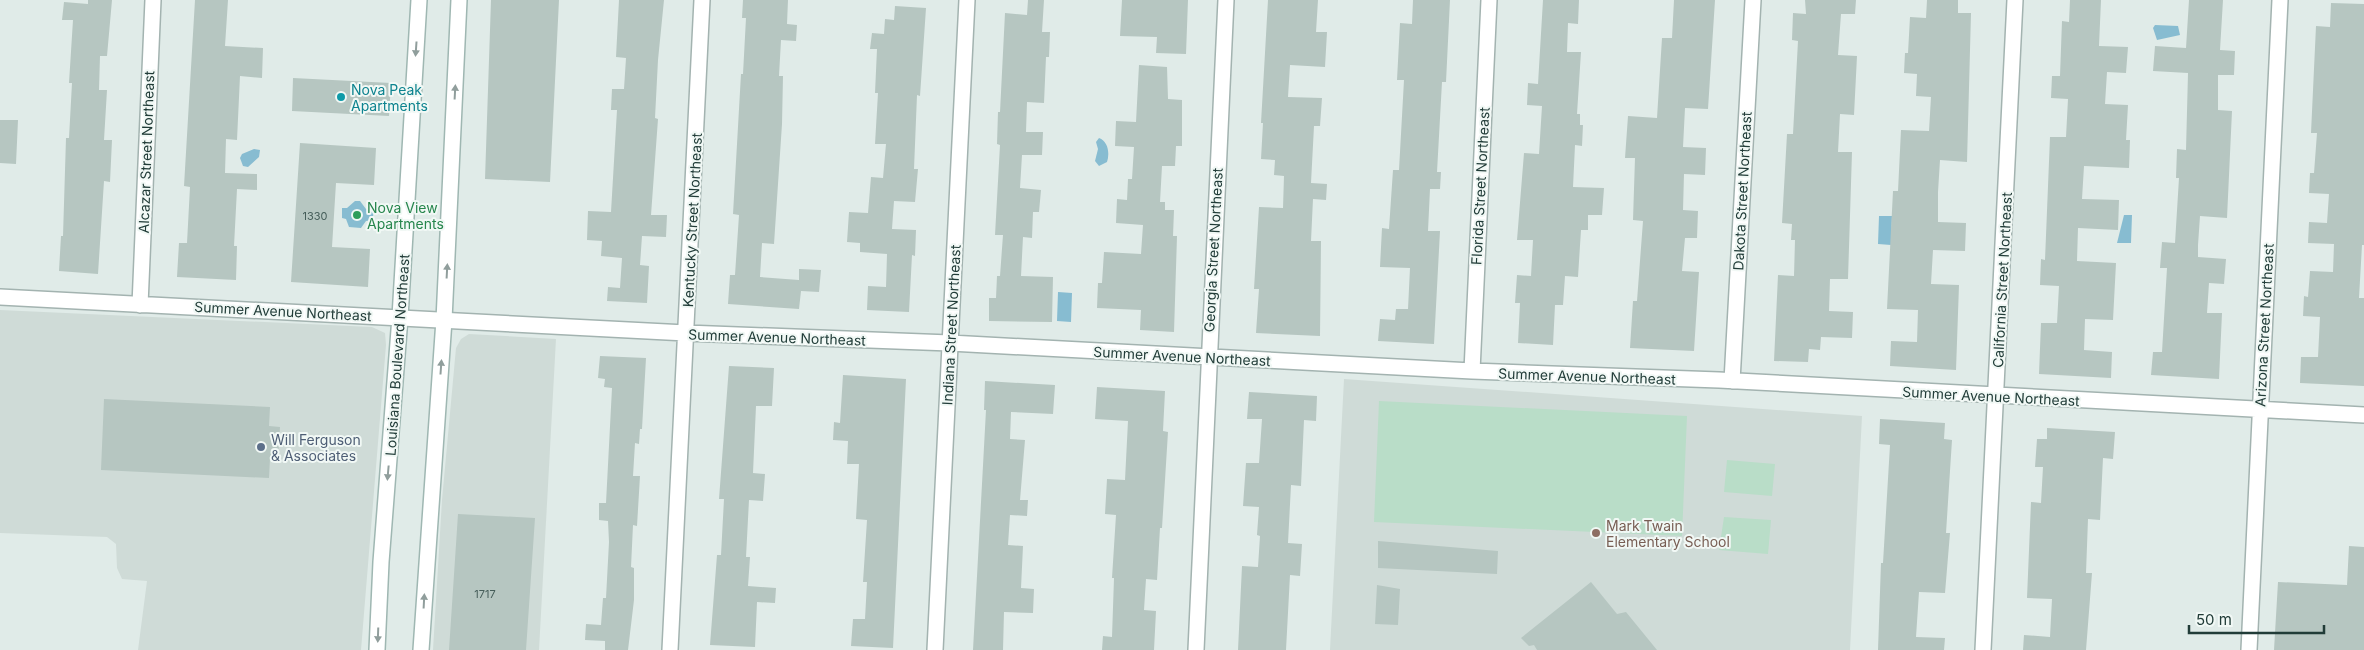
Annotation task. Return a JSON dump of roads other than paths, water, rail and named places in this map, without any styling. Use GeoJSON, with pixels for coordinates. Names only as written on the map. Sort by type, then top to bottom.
{"type":"FeatureCollection","features":[{"type":"Feature","properties":{"kind":"street","name":"Alcazar Street Northeast"},"geometry":{"type":"LineString","coordinates":[[140,305],[153,0]]}},
{"type":"Feature","properties":{"kind":"street","name":"Louisiana Boulevard Northeast"},"geometry":{"type":"LineString","coordinates":[[377,650],[384,507],[400,317],[419,0]]}},
{"type":"Feature","properties":{"kind":"street"},"geometry":{"type":"LineString","coordinates":[[421,650],[444,320],[459,0]]}},
{"type":"Feature","properties":{"kind":"street","name":"Kentucky Street Northeast"},"geometry":{"type":"LineString","coordinates":[[670,650],[702,0]]}},
{"type":"Feature","properties":{"kind":"street","name":"Indiana Street Northeast"},"geometry":{"type":"LineString","coordinates":[[935,650],[967,0]]}},
{"type":"Feature","properties":{"kind":"street","name":"Georgia Street Northeast"},"geometry":{"type":"LineString","coordinates":[[1196,650],[1226,0]]}},
{"type":"Feature","properties":{"kind":"street","name":"Florida Street Northeast"},"geometry":{"type":"LineString","coordinates":[[1472,371],[1489,0]]}},
{"type":"Feature","properties":{"kind":"street","name":"Dakota Street Northeast"},"geometry":{"type":"LineString","coordinates":[[1732,381],[1753,0]]}},
{"type":"Feature","properties":{"kind":"street","name":"California Street Northeast"},"geometry":{"type":"LineString","coordinates":[[1983,650],[2015,0]]}},
{"type":"Feature","properties":{"kind":"street","name":"Arizona Street Northeast"},"geometry":{"type":"LineString","coordinates":[[2249,650],[2280,0]]}},
{"type":"Feature","properties":{"kind":"street","name":"Summer Avenue Northeast"},"geometry":{"type":"LineString","coordinates":[[0,297],[400,317],[686,334],[950,343],[1472,371],[1732,381],[2364,416]]}},
{"type":"Feature","properties":{"kind":"water"},"geometry":{"type":"Polygon","coordinates":[[[2155,25],[2178,26],[2180,35],[2157,40],[2153,28],[2155,25]]]}},
{"type":"Feature","properties":{"kind":"water"},"geometry":{"type":"Polygon","coordinates":[[[1099,138],[1108,148],[1108,155],[1107,162],[1099,166],[1095,161],[1098,149],[1096,142],[1099,138]]]}},
{"type":"Feature","properties":{"kind":"water"},"geometry":{"type":"Polygon","coordinates":[[[254,149],[260,150],[259,157],[248,167],[243,166],[240,158],[242,154],[254,149]]]}},
{"type":"Feature","properties":{"kind":"water","name":"Nova View Apartments"},"geometry":{"type":"Polygon","coordinates":[[[355,201],[360,201],[366,209],[374,212],[372,220],[366,221],[361,228],[349,227],[346,219],[342,218],[342,208],[347,208],[355,201]]]}},
{"type":"Feature","properties":{"kind":"water"},"geometry":{"type":"Polygon","coordinates":[[[2124,215],[2132,215],[2131,243],[2117,243],[2124,215]]]}},
{"type":"Feature","properties":{"kind":"water"},"geometry":{"type":"Polygon","coordinates":[[[1879,216],[1892,216],[1891,245],[1878,244],[1879,216]]]}},
{"type":"Feature","properties":{"kind":"water"},"geometry":{"type":"Polygon","coordinates":[[[1058,292],[1072,293],[1071,322],[1057,321],[1058,292]]]}},
{"type":"Feature","properties":{"kind":"place","name":"Nova Peak Apartments"},"geometry":{"type":"Point","coordinates":[341,97]}},
{"type":"Feature","properties":{"kind":"place","name":"Nova View Apartments"},"geometry":{"type":"Point","coordinates":[357,215]}},
{"type":"Feature","properties":{"kind":"place","name":"Will Ferguson & Associates"},"geometry":{"type":"Point","coordinates":[261,447]}},
{"type":"Feature","properties":{"kind":"place","name":"Mark Twain Elementary School"},"geometry":{"type":"Point","coordinates":[1596,533]}}]}
